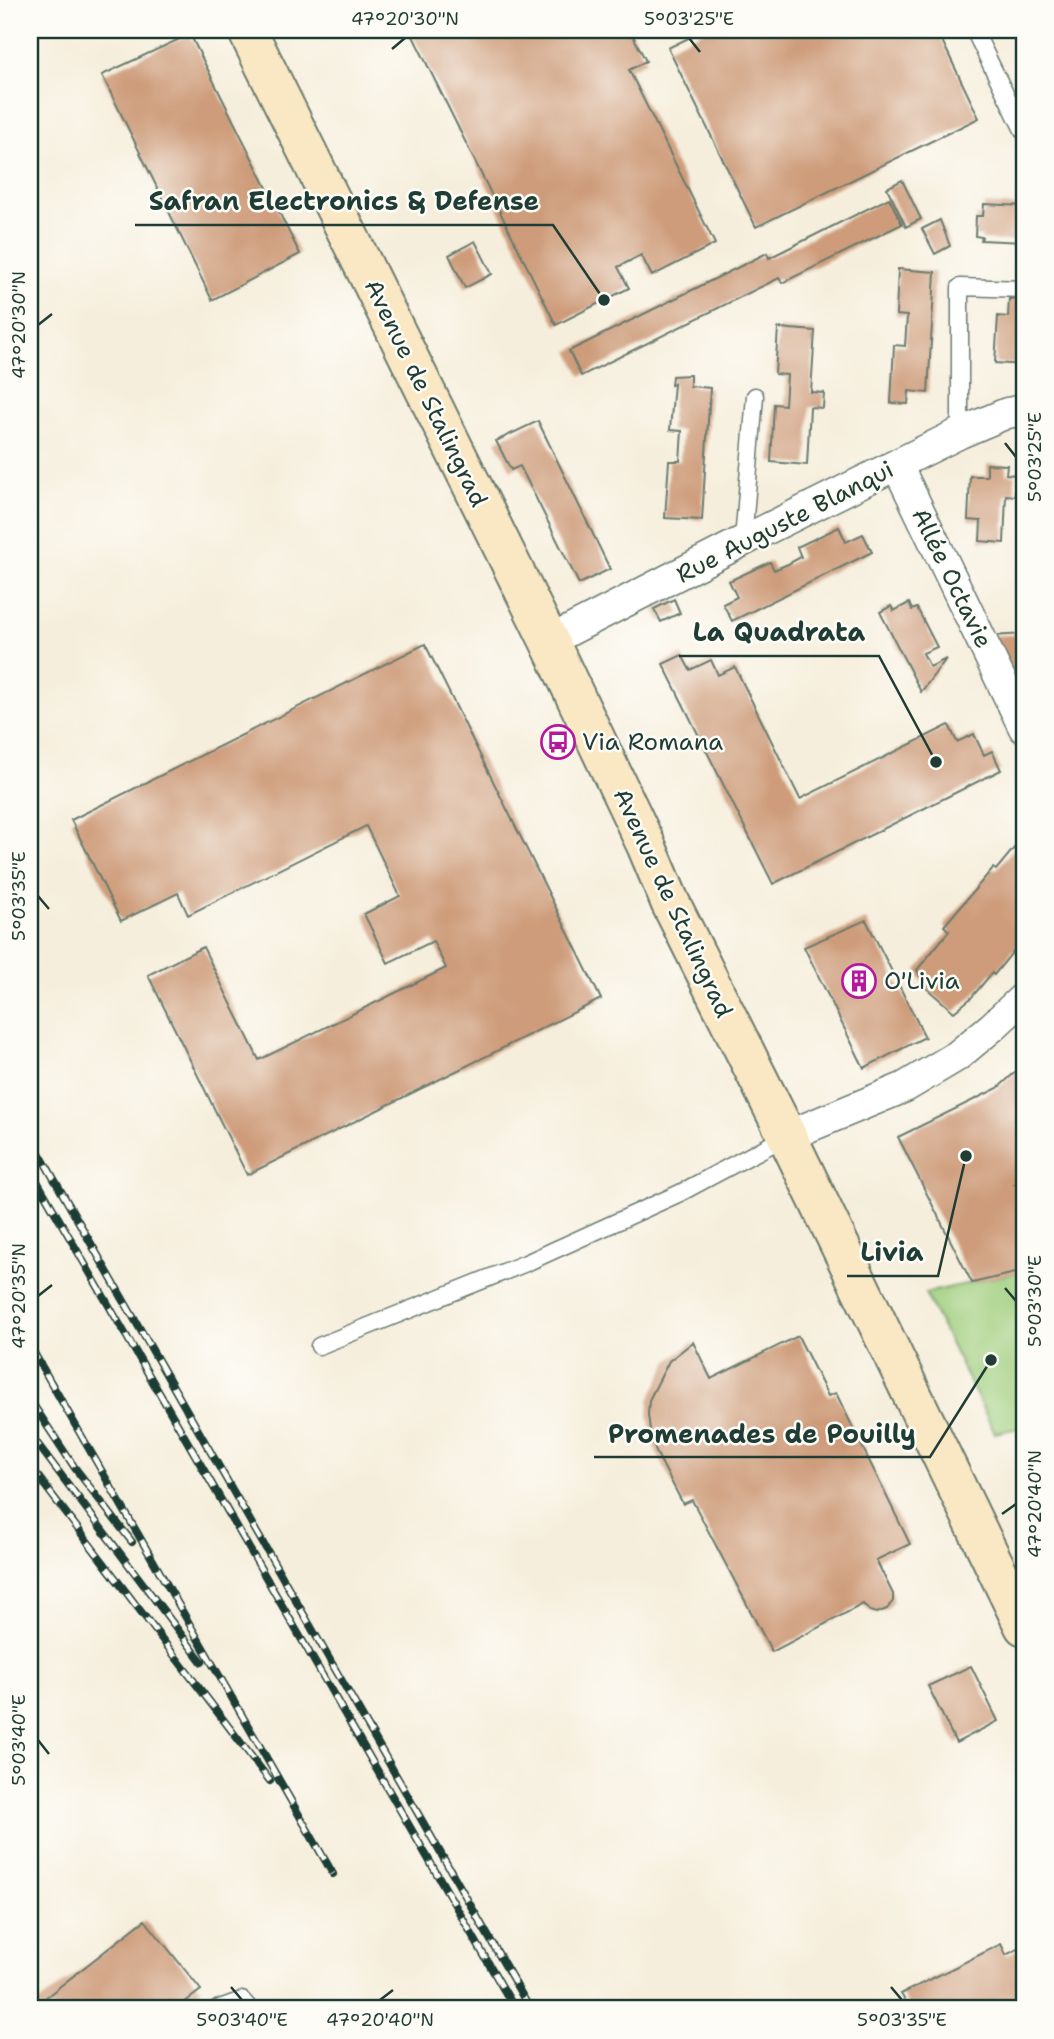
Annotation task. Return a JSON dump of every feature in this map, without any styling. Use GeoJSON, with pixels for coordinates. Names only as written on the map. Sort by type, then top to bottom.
{"type":"FeatureCollection","features":[{"type":"Feature","properties":{"kind":"street","name":"Avenue de Stalingrad"},"geometry":{"type":"LineString","coordinates":[[247,30],[549,641],[646,845],[670,902],[787,1136],[1024,1626]]}},
{"type":"Feature","properties":{"kind":"street","name":"Rue Auguste Blanqui"},"geometry":{"type":"LineString","coordinates":[[549,641],[960,433],[1024,410]]}},
{"type":"Feature","properties":{"kind":"street","name":"Allée Octavie"},"geometry":{"type":"LineString","coordinates":[[897,465],[1024,728]]}},
{"type":"Feature","properties":{"kind":"street"},"geometry":{"type":"LineString","coordinates":[[787,1136],[905,1087],[957,1056],[1024,997]]}},
{"type":"Feature","properties":{"kind":"lane"},"geometry":{"type":"LineString","coordinates":[[974,30],[1024,132]]}},
{"type":"Feature","properties":{"kind":"lane"},"geometry":{"type":"LineString","coordinates":[[960,433],[960,288],[1024,289]]}},
{"type":"Feature","properties":{"kind":"lane"},"geometry":{"type":"LineString","coordinates":[[743,541],[755,396]]}},
{"type":"Feature","properties":{"kind":"lane"},"geometry":{"type":"LineString","coordinates":[[319,1346],[526,1263],[680,1193],[787,1136]]}},
{"type":"Feature","properties":{"kind":"lane"},"geometry":{"type":"LineString","coordinates":[[217,2009],[242,2000],[250,2009]]}},
{"type":"Feature","properties":{"kind":"green space"},"geometry":{"type":"Polygon","coordinates":[[[1024,1271],[1024,1427],[995,1433],[925,1293],[1024,1271]]]}},
{"type":"Feature","properties":{"kind":"building"},"geometry":{"type":"Polygon","coordinates":[[[410,30],[630,30],[646,61],[629,70],[715,244],[652,276],[641,255],[618,267],[629,288],[556,325],[410,30]]]}},
{"type":"Feature","properties":{"kind":"building"},"geometry":{"type":"Polygon","coordinates":[[[705,30],[937,30],[979,118],[756,227],[668,48],[705,30]]]}},
{"type":"Feature","properties":{"kind":"building"},"geometry":{"type":"Polygon","coordinates":[[[190,34],[300,254],[212,300],[102,75],[190,34]]]}},
{"type":"Feature","properties":{"kind":"building"},"geometry":{"type":"Polygon","coordinates":[[[902,180],[921,219],[906,227],[887,188],[902,180]]]}},
{"type":"Feature","properties":{"kind":"building"},"geometry":{"type":"Polygon","coordinates":[[[889,198],[902,224],[782,283],[779,278],[581,376],[569,351],[767,253],[769,258],[889,198]]]}},
{"type":"Feature","properties":{"kind":"building"},"geometry":{"type":"Polygon","coordinates":[[[984,204],[1024,206],[1024,242],[981,240],[982,237],[975,236],[976,216],[983,216],[984,204]]]}},
{"type":"Feature","properties":{"kind":"building"},"geometry":{"type":"Polygon","coordinates":[[[940,220],[950,246],[935,254],[922,229],[940,220]]]}},
{"type":"Feature","properties":{"kind":"building"},"geometry":{"type":"Polygon","coordinates":[[[475,241],[492,274],[465,288],[449,255],[475,241]]]}},
{"type":"Feature","properties":{"kind":"building"},"geometry":{"type":"Polygon","coordinates":[[[898,269],[935,272],[928,393],[909,391],[908,404],[891,403],[894,345],[905,346],[907,316],[896,315],[898,269]]]}},
{"type":"Feature","properties":{"kind":"building"},"geometry":{"type":"Polygon","coordinates":[[[1009,299],[1024,300],[1024,365],[995,363],[998,316],[1008,317],[1009,299]]]}},
{"type":"Feature","properties":{"kind":"building"},"geometry":{"type":"Polygon","coordinates":[[[778,328],[815,331],[811,392],[824,393],[823,408],[810,407],[807,465],[771,462],[774,404],[785,405],[787,375],[775,374],[778,328]]]}},
{"type":"Feature","properties":{"kind":"building"},"geometry":{"type":"Polygon","coordinates":[[[690,375],[690,386],[710,388],[702,520],[665,518],[669,461],[680,461],[682,431],[670,430],[674,384],[671,385],[672,376],[690,375]]]}},
{"type":"Feature","properties":{"kind":"building"},"geometry":{"type":"Polygon","coordinates":[[[538,421],[610,569],[579,584],[520,466],[511,470],[496,441],[538,421]]]}},
{"type":"Feature","properties":{"kind":"building"},"geometry":{"type":"Polygon","coordinates":[[[987,464],[1007,465],[1006,474],[1015,475],[1015,496],[1006,495],[1004,543],[980,541],[981,521],[968,520],[970,476],[987,476],[987,464]]]}},
{"type":"Feature","properties":{"kind":"building"},"geometry":{"type":"Polygon","coordinates":[[[839,527],[846,542],[863,534],[872,552],[732,621],[723,604],[737,597],[729,581],[770,562],[774,570],[788,564],[801,557],[797,547],[839,527]]]}},
{"type":"Feature","properties":{"kind":"building"},"geometry":{"type":"Polygon","coordinates":[[[674,599],[680,613],[661,622],[654,609],[674,599]]]}},
{"type":"Feature","properties":{"kind":"building"},"geometry":{"type":"Polygon","coordinates":[[[909,603],[912,610],[917,608],[937,647],[923,653],[930,667],[946,659],[921,692],[880,612],[891,606],[894,611],[909,603]]]}},
{"type":"Feature","properties":{"kind":"building"},"geometry":{"type":"Polygon","coordinates":[[[1024,634],[1024,698],[993,636],[1024,634]]]}},
{"type":"Feature","properties":{"kind":"building"},"geometry":{"type":"Polygon","coordinates":[[[425,644],[601,999],[247,1175],[148,975],[203,947],[259,1060],[446,968],[433,941],[388,963],[364,914],[400,896],[366,826],[188,915],[178,893],[121,921],[71,820],[425,644]]]}},
{"type":"Feature","properties":{"kind":"building"},"geometry":{"type":"Polygon","coordinates":[[[682,655],[690,670],[711,660],[718,675],[735,667],[800,799],[949,725],[957,742],[974,734],[984,755],[992,751],[1001,770],[773,884],[663,664],[682,655]]]}},
{"type":"Feature","properties":{"kind":"building","name":"O'Livia"},"geometry":{"type":"Polygon","coordinates":[[[1024,836],[1024,938],[994,975],[992,973],[971,998],[954,1012],[925,987],[917,970],[949,931],[944,926],[1024,836]]]}},
{"type":"Feature","properties":{"kind":"building","name":"O'Livia"},"geometry":{"type":"Polygon","coordinates":[[[866,920],[925,1037],[864,1068],[804,947],[866,920]]]}},
{"type":"Feature","properties":{"kind":"building"},"geometry":{"type":"Polygon","coordinates":[[[1024,1064],[1024,1175],[1015,1184],[1024,1183],[1024,1271],[972,1283],[898,1137],[998,1088],[1024,1064]]]}},
{"type":"Feature","properties":{"kind":"building"},"geometry":{"type":"Polygon","coordinates":[[[798,1336],[828,1396],[836,1393],[910,1544],[876,1560],[893,1594],[893,1601],[887,1609],[877,1613],[870,1611],[863,1604],[772,1652],[692,1500],[683,1504],[656,1452],[648,1415],[649,1400],[669,1361],[693,1342],[711,1379],[798,1336]]]}},
{"type":"Feature","properties":{"kind":"building"},"geometry":{"type":"Polygon","coordinates":[[[971,1666],[998,1721],[956,1743],[928,1686],[971,1666]]]}},
{"type":"Feature","properties":{"kind":"building"},"geometry":{"type":"Polygon","coordinates":[[[145,1920],[201,1990],[176,2009],[31,2009],[145,1920]]]}},
{"type":"Feature","properties":{"kind":"building"},"geometry":{"type":"Polygon","coordinates":[[[1001,1944],[1006,1955],[1024,1946],[1024,2009],[910,2009],[901,1994],[1001,1944]]]}},
{"type":"Feature","properties":{"kind":"railway"},"geometry":{"type":"LineString","coordinates":[[30,1137],[530,2009]]}},
{"type":"Feature","properties":{"kind":"railway"},"geometry":{"type":"LineString","coordinates":[[30,1169],[515,2009]]}},
{"type":"Feature","properties":{"kind":"railway"},"geometry":{"type":"LineString","coordinates":[[30,1346],[333,1874]]}},
{"type":"Feature","properties":{"kind":"railway"},"geometry":{"type":"LineString","coordinates":[[30,1400],[75,1468],[132,1542]]}},
{"type":"Feature","properties":{"kind":"railway"},"geometry":{"type":"LineString","coordinates":[[30,1434],[202,1662]]}},
{"type":"Feature","properties":{"kind":"railway"},"geometry":{"type":"LineString","coordinates":[[30,1466],[270,1781]]}},
{"type":"Feature","properties":{"kind":"place","name":"Safran Electronics & Defense"},"geometry":{"type":"Point","coordinates":[604,300]}},
{"type":"Feature","properties":{"kind":"place","name":"Via Romana"},"geometry":{"type":"Point","coordinates":[558,742]}},
{"type":"Feature","properties":{"kind":"place","name":"La Quadrata"},"geometry":{"type":"Point","coordinates":[936,762]}},
{"type":"Feature","properties":{"kind":"place","name":"O'Livia"},"geometry":{"type":"Point","coordinates":[859,981]}},
{"type":"Feature","properties":{"kind":"place","name":"Livia"},"geometry":{"type":"Point","coordinates":[966,1156]}},
{"type":"Feature","properties":{"kind":"place","name":"Promenades de Pouilly"},"geometry":{"type":"Point","coordinates":[991,1360]}}]}
